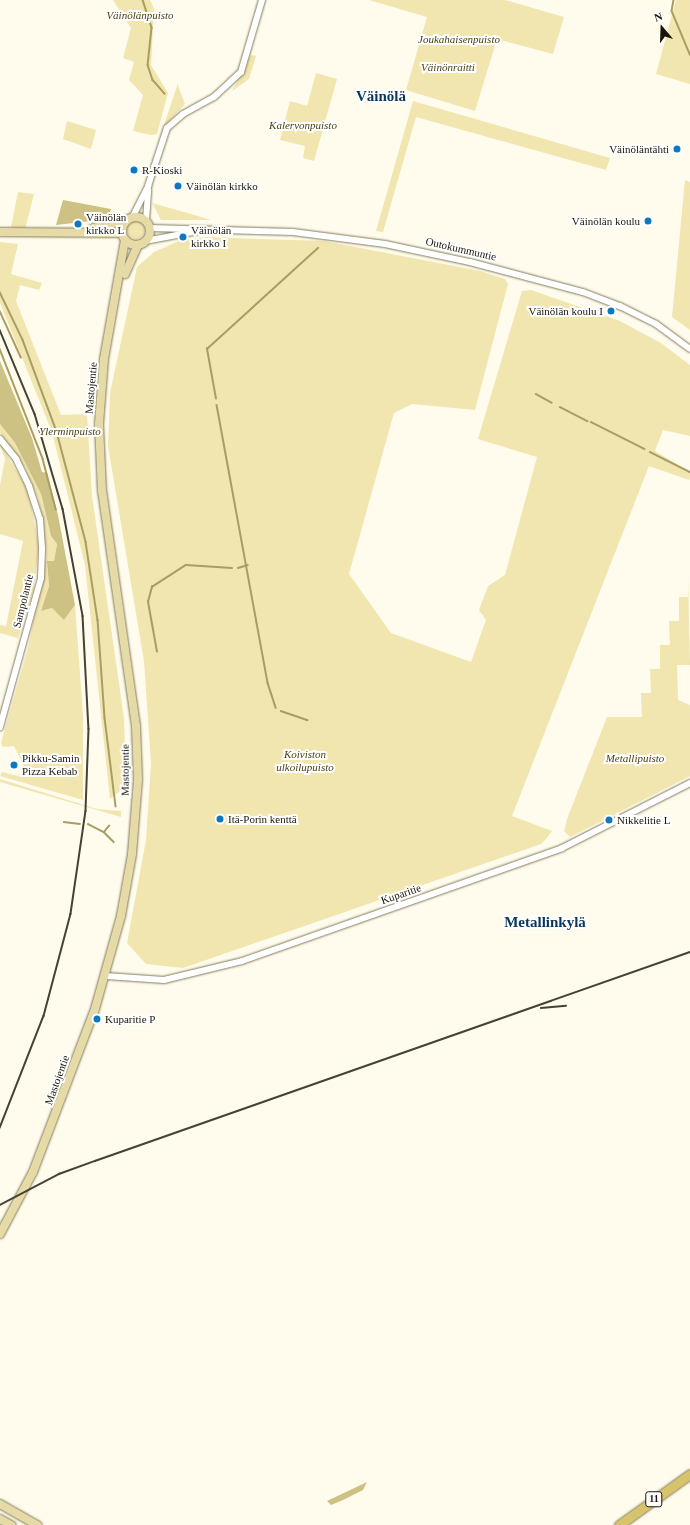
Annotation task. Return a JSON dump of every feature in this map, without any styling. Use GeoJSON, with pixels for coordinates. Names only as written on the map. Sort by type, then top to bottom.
{"type":"FeatureCollection","features":[{"type":"Feature","properties":{"kind":"highway","name":"11"},"geometry":{"type":"LineString","coordinates":[[619,1525],[690,1474]]}},
{"type":"Feature","properties":{"kind":"main road"},"geometry":{"type":"LineString","coordinates":[[69,233],[129,218],[148,224]]}},
{"type":"Feature","properties":{"kind":"main road","name":"Mastojentie"},"geometry":{"type":"LineString","coordinates":[[0,1234],[25,1190],[49,1134],[106,976],[132,854],[138,779],[128,652],[102,491],[99,424],[104,359],[120,286],[123,237],[129,218]]}},
{"type":"Feature","properties":{"kind":"main road","name":"Mastojentie"},"geometry":{"type":"LineString","coordinates":[[120,286],[142,243],[148,224]]}},
{"type":"Feature","properties":{"kind":"main road"},"geometry":{"type":"LineString","coordinates":[[0,232],[69,233],[123,237],[142,243]]}},
{"type":"Feature","properties":{"kind":"main road"},"geometry":{"type":"LineString","coordinates":[[0,1501],[37,1525]]}},
{"type":"Feature","properties":{"kind":"main road"},"geometry":{"type":"LineString","coordinates":[[0,1504],[9,1508]]}},
{"type":"Feature","properties":{"kind":"main road"},"geometry":{"type":"LineString","coordinates":[[0,1519],[11,1525]]}},
{"type":"Feature","properties":{"kind":"street"},"geometry":{"type":"LineString","coordinates":[[129,218],[148,186],[167,128],[176,120],[214,97],[241,72],[262,0]]}},
{"type":"Feature","properties":{"kind":"street"},"geometry":{"type":"LineString","coordinates":[[148,186],[148,224]]}},
{"type":"Feature","properties":{"kind":"street","name":"Outokummuntie"},"geometry":{"type":"LineString","coordinates":[[148,224],[212,229],[293,232],[385,244],[516,273],[620,306],[656,324],[690,348]]}},
{"type":"Feature","properties":{"kind":"street","name":"Outokummuntie"},"geometry":{"type":"LineString","coordinates":[[142,243],[212,229]]}},
{"type":"Feature","properties":{"kind":"street","name":"Sampolantie"},"geometry":{"type":"LineString","coordinates":[[0,439],[16,459],[29,486],[40,519],[42,549],[41,578],[0,727]]}},
{"type":"Feature","properties":{"kind":"street","name":"Kuparitie"},"geometry":{"type":"LineString","coordinates":[[106,976],[164,980],[242,961],[562,848],[690,783]]}},
{"type":"Feature","properties":{"kind":"green space","name":"Väinölänpuisto"},"geometry":{"type":"Polygon","coordinates":[[[113,0],[150,0],[154,9],[151,65],[168,93],[157,134],[151,135],[133,131],[143,95],[129,80],[134,62],[123,58],[131,28],[113,0]]]}},
{"type":"Feature","properties":{"kind":"green space","name":"Joukahaisenpuisto"},"geometry":{"type":"Polygon","coordinates":[[[369,0],[505,0],[564,17],[553,54],[497,39],[475,111],[406,90],[427,17],[369,0]]]}},
{"type":"Feature","properties":{"kind":"green space"},"geometry":{"type":"Polygon","coordinates":[[[676,0],[690,0],[690,84],[656,74],[676,0]]]}},
{"type":"Feature","properties":{"kind":"green space"},"geometry":{"type":"Polygon","coordinates":[[[251,55],[256,56],[249,79],[232,91],[251,55]]]}},
{"type":"Feature","properties":{"kind":"green space","name":"Kalervonpuisto"},"geometry":{"type":"Polygon","coordinates":[[[316,73],[337,79],[314,161],[303,158],[305,146],[280,140],[290,101],[307,106],[316,73]]]}},
{"type":"Feature","properties":{"kind":"green space"},"geometry":{"type":"Polygon","coordinates":[[[177,83],[185,104],[163,128],[177,86],[177,83]]]}},
{"type":"Feature","properties":{"kind":"green space"},"geometry":{"type":"Polygon","coordinates":[[[413,101],[610,158],[606,170],[416,117],[383,232],[376,231],[413,101]]]}},
{"type":"Feature","properties":{"kind":"green space"},"geometry":{"type":"Polygon","coordinates":[[[67,121],[96,130],[91,149],[63,139],[67,121]]]}},
{"type":"Feature","properties":{"kind":"green space"},"geometry":{"type":"Polygon","coordinates":[[[685,180],[690,182],[690,330],[672,317],[685,180]]]}},
{"type":"Feature","properties":{"kind":"green space"},"geometry":{"type":"Polygon","coordinates":[[[18,192],[34,194],[25,230],[11,227],[18,192]]]}},
{"type":"Feature","properties":{"kind":"green space"},"geometry":{"type":"Polygon","coordinates":[[[152,203],[191,214],[211,220],[161,220],[152,203]]]}},
{"type":"Feature","properties":{"kind":"green space"},"geometry":{"type":"Polygon","coordinates":[[[132,221],[140,221],[145,226],[143,237],[140,239],[132,239],[127,234],[127,226],[132,221]]]}},
{"type":"Feature","properties":{"kind":"green space","name":"Koiviston ulkoilupuisto"},"geometry":{"type":"Polygon","coordinates":[[[205,237],[324,241],[480,271],[505,279],[508,284],[475,410],[412,404],[394,413],[349,574],[391,633],[471,662],[486,620],[479,610],[488,586],[505,575],[537,457],[478,439],[522,291],[531,290],[620,321],[661,343],[690,365],[690,436],[663,430],[655,451],[690,472],[690,477],[689,480],[649,466],[512,816],[552,831],[541,844],[183,968],[146,964],[127,943],[146,840],[151,763],[144,661],[108,446],[110,393],[137,267],[154,252],[179,241],[205,237]]]}},
{"type":"Feature","properties":{"kind":"green space","name":"Ylerminpuisto"},"geometry":{"type":"Polygon","coordinates":[[[0,242],[18,244],[11,274],[42,283],[39,290],[20,285],[16,301],[61,415],[87,414],[92,496],[124,718],[126,786],[110,799],[85,565],[52,432],[0,303],[0,242]]]}},
{"type":"Feature","properties":{"kind":"green space"},"geometry":{"type":"Polygon","coordinates":[[[0,424],[15,443],[41,494],[51,536],[57,544],[54,561],[47,562],[49,586],[41,611],[52,608],[64,620],[75,605],[83,716],[83,800],[0,776],[2,772],[22,777],[27,772],[14,746],[3,747],[1,743],[28,648],[46,559],[44,525],[38,499],[25,468],[0,433],[0,424]]]}},
{"type":"Feature","properties":{"kind":"green space"},"geometry":{"type":"Polygon","coordinates":[[[0,444],[28,490],[39,547],[33,591],[18,638],[0,633],[0,625],[6,626],[23,541],[0,534],[0,485],[5,459],[0,444]]]}},
{"type":"Feature","properties":{"kind":"green space","name":"Metallipuisto"},"geometry":{"type":"Polygon","coordinates":[[[688,574],[690,665],[677,665],[678,700],[690,705],[690,776],[570,837],[564,831],[567,819],[607,717],[642,717],[641,693],[651,693],[650,669],[660,669],[660,645],[670,645],[669,621],[679,621],[679,597],[688,597],[688,574]]]}},
{"type":"Feature","properties":{"kind":"green space"},"geometry":{"type":"Polygon","coordinates":[[[0,779],[97,809],[121,811],[121,817],[0,782],[0,779]]]}},
{"type":"Feature","properties":{"kind":"shaded area"},"geometry":{"type":"Polygon","coordinates":[[[63,200],[111,209],[109,219],[56,225],[63,200]]]}},
{"type":"Feature","properties":{"kind":"shaded area"},"geometry":{"type":"Polygon","coordinates":[[[0,361],[32,438],[42,472],[47,473],[58,515],[75,605],[64,620],[52,608],[41,611],[49,586],[47,561],[54,561],[57,544],[51,536],[41,494],[15,443],[0,424],[0,361]]]}},
{"type":"Feature","properties":{"kind":"shaded area"},"geometry":{"type":"Polygon","coordinates":[[[367,1482],[363,1490],[343,1500],[331,1505],[327,1501],[367,1482]]]}},
{"type":"Feature","properties":{"kind":"waterway"},"geometry":{"type":"LineString","coordinates":[[143,0],[152,28],[148,65],[153,80],[165,94]]}},
{"type":"Feature","properties":{"kind":"waterway"},"geometry":{"type":"LineString","coordinates":[[674,0],[672,11],[690,54]]}},
{"type":"Feature","properties":{"kind":"waterway"},"geometry":{"type":"LineString","coordinates":[[216,399],[207,349],[318,248]]}},
{"type":"Feature","properties":{"kind":"waterway"},"geometry":{"type":"LineString","coordinates":[[0,292],[23,340],[57,432],[86,542],[98,620],[105,718],[116,806]]}},
{"type":"Feature","properties":{"kind":"waterway"},"geometry":{"type":"LineString","coordinates":[[0,311],[21,357]]}},
{"type":"Feature","properties":{"kind":"waterway"},"geometry":{"type":"LineString","coordinates":[[0,349],[43,459],[56,509]]}},
{"type":"Feature","properties":{"kind":"waterway"},"geometry":{"type":"LineString","coordinates":[[536,394],[552,403]]}},
{"type":"Feature","properties":{"kind":"waterway"},"geometry":{"type":"LineString","coordinates":[[217,405],[268,683],[276,708]]}},
{"type":"Feature","properties":{"kind":"waterway"},"geometry":{"type":"LineString","coordinates":[[560,407],[588,421]]}},
{"type":"Feature","properties":{"kind":"waterway"},"geometry":{"type":"LineString","coordinates":[[591,422],[645,449]]}},
{"type":"Feature","properties":{"kind":"waterway"},"geometry":{"type":"LineString","coordinates":[[650,452],[690,472]]}},
{"type":"Feature","properties":{"kind":"waterway"},"geometry":{"type":"LineString","coordinates":[[157,652],[148,602],[152,587],[186,565],[232,568]]}},
{"type":"Feature","properties":{"kind":"waterway"},"geometry":{"type":"LineString","coordinates":[[238,568],[248,565]]}},
{"type":"Feature","properties":{"kind":"waterway"},"geometry":{"type":"LineString","coordinates":[[281,711],[307,720]]}},
{"type":"Feature","properties":{"kind":"waterway"},"geometry":{"type":"LineString","coordinates":[[64,822],[80,824]]}},
{"type":"Feature","properties":{"kind":"waterway"},"geometry":{"type":"LineString","coordinates":[[88,824],[104,832],[109,826]]}},
{"type":"Feature","properties":{"kind":"waterway"},"geometry":{"type":"LineString","coordinates":[[104,832],[114,842]]}},
{"type":"Feature","properties":{"kind":"railway"},"geometry":{"type":"LineString","coordinates":[[0,330],[35,414],[63,509],[83,616],[89,729],[86,811],[71,914],[44,1016],[0,1128]]}},
{"type":"Feature","properties":{"kind":"railway"},"geometry":{"type":"LineString","coordinates":[[0,1205],[59,1174],[690,952]]}},
{"type":"Feature","properties":{"kind":"railway"},"geometry":{"type":"LineString","coordinates":[[541,1008],[566,1006]]}},
{"type":"Feature","properties":{"kind":"place","name":"Väinöläntähti"},"geometry":{"type":"Point","coordinates":[677,149]}},
{"type":"Feature","properties":{"kind":"place","name":"R-Kioski"},"geometry":{"type":"Point","coordinates":[134,170]}},
{"type":"Feature","properties":{"kind":"place","name":"Väinölän kirkko"},"geometry":{"type":"Point","coordinates":[178,186]}},
{"type":"Feature","properties":{"kind":"place","name":"Väinölän koulu"},"geometry":{"type":"Point","coordinates":[648,221]}},
{"type":"Feature","properties":{"kind":"place","name":"Väinölän kirkko L"},"geometry":{"type":"Point","coordinates":[78,224]}},
{"type":"Feature","properties":{"kind":"place","name":"Väinölän kirkko I"},"geometry":{"type":"Point","coordinates":[183,237]}},
{"type":"Feature","properties":{"kind":"place","name":"Väinölän koulu I"},"geometry":{"type":"Point","coordinates":[611,311]}},
{"type":"Feature","properties":{"kind":"place","name":"Pikku-Samin Pizza Kebab"},"geometry":{"type":"Point","coordinates":[14,765]}},
{"type":"Feature","properties":{"kind":"place","name":"Itä-Porin kenttä"},"geometry":{"type":"Point","coordinates":[220,819]}},
{"type":"Feature","properties":{"kind":"place","name":"Nikkelitie L"},"geometry":{"type":"Point","coordinates":[609,820]}},
{"type":"Feature","properties":{"kind":"place","name":"Kuparitie P"},"geometry":{"type":"Point","coordinates":[97,1019]}},
{"type":"Feature","properties":{"kind":"district","name":"Väinölä"},"geometry":{"type":"Point","coordinates":[381,97]}},
{"type":"Feature","properties":{"kind":"district","name":"Metallinkylä"},"geometry":{"type":"Point","coordinates":[545,923]}},
{"type":"Feature","properties":{"kind":"park label","name":"Väinönraitti"},"geometry":{"type":"Point","coordinates":[448,67]}}]}
